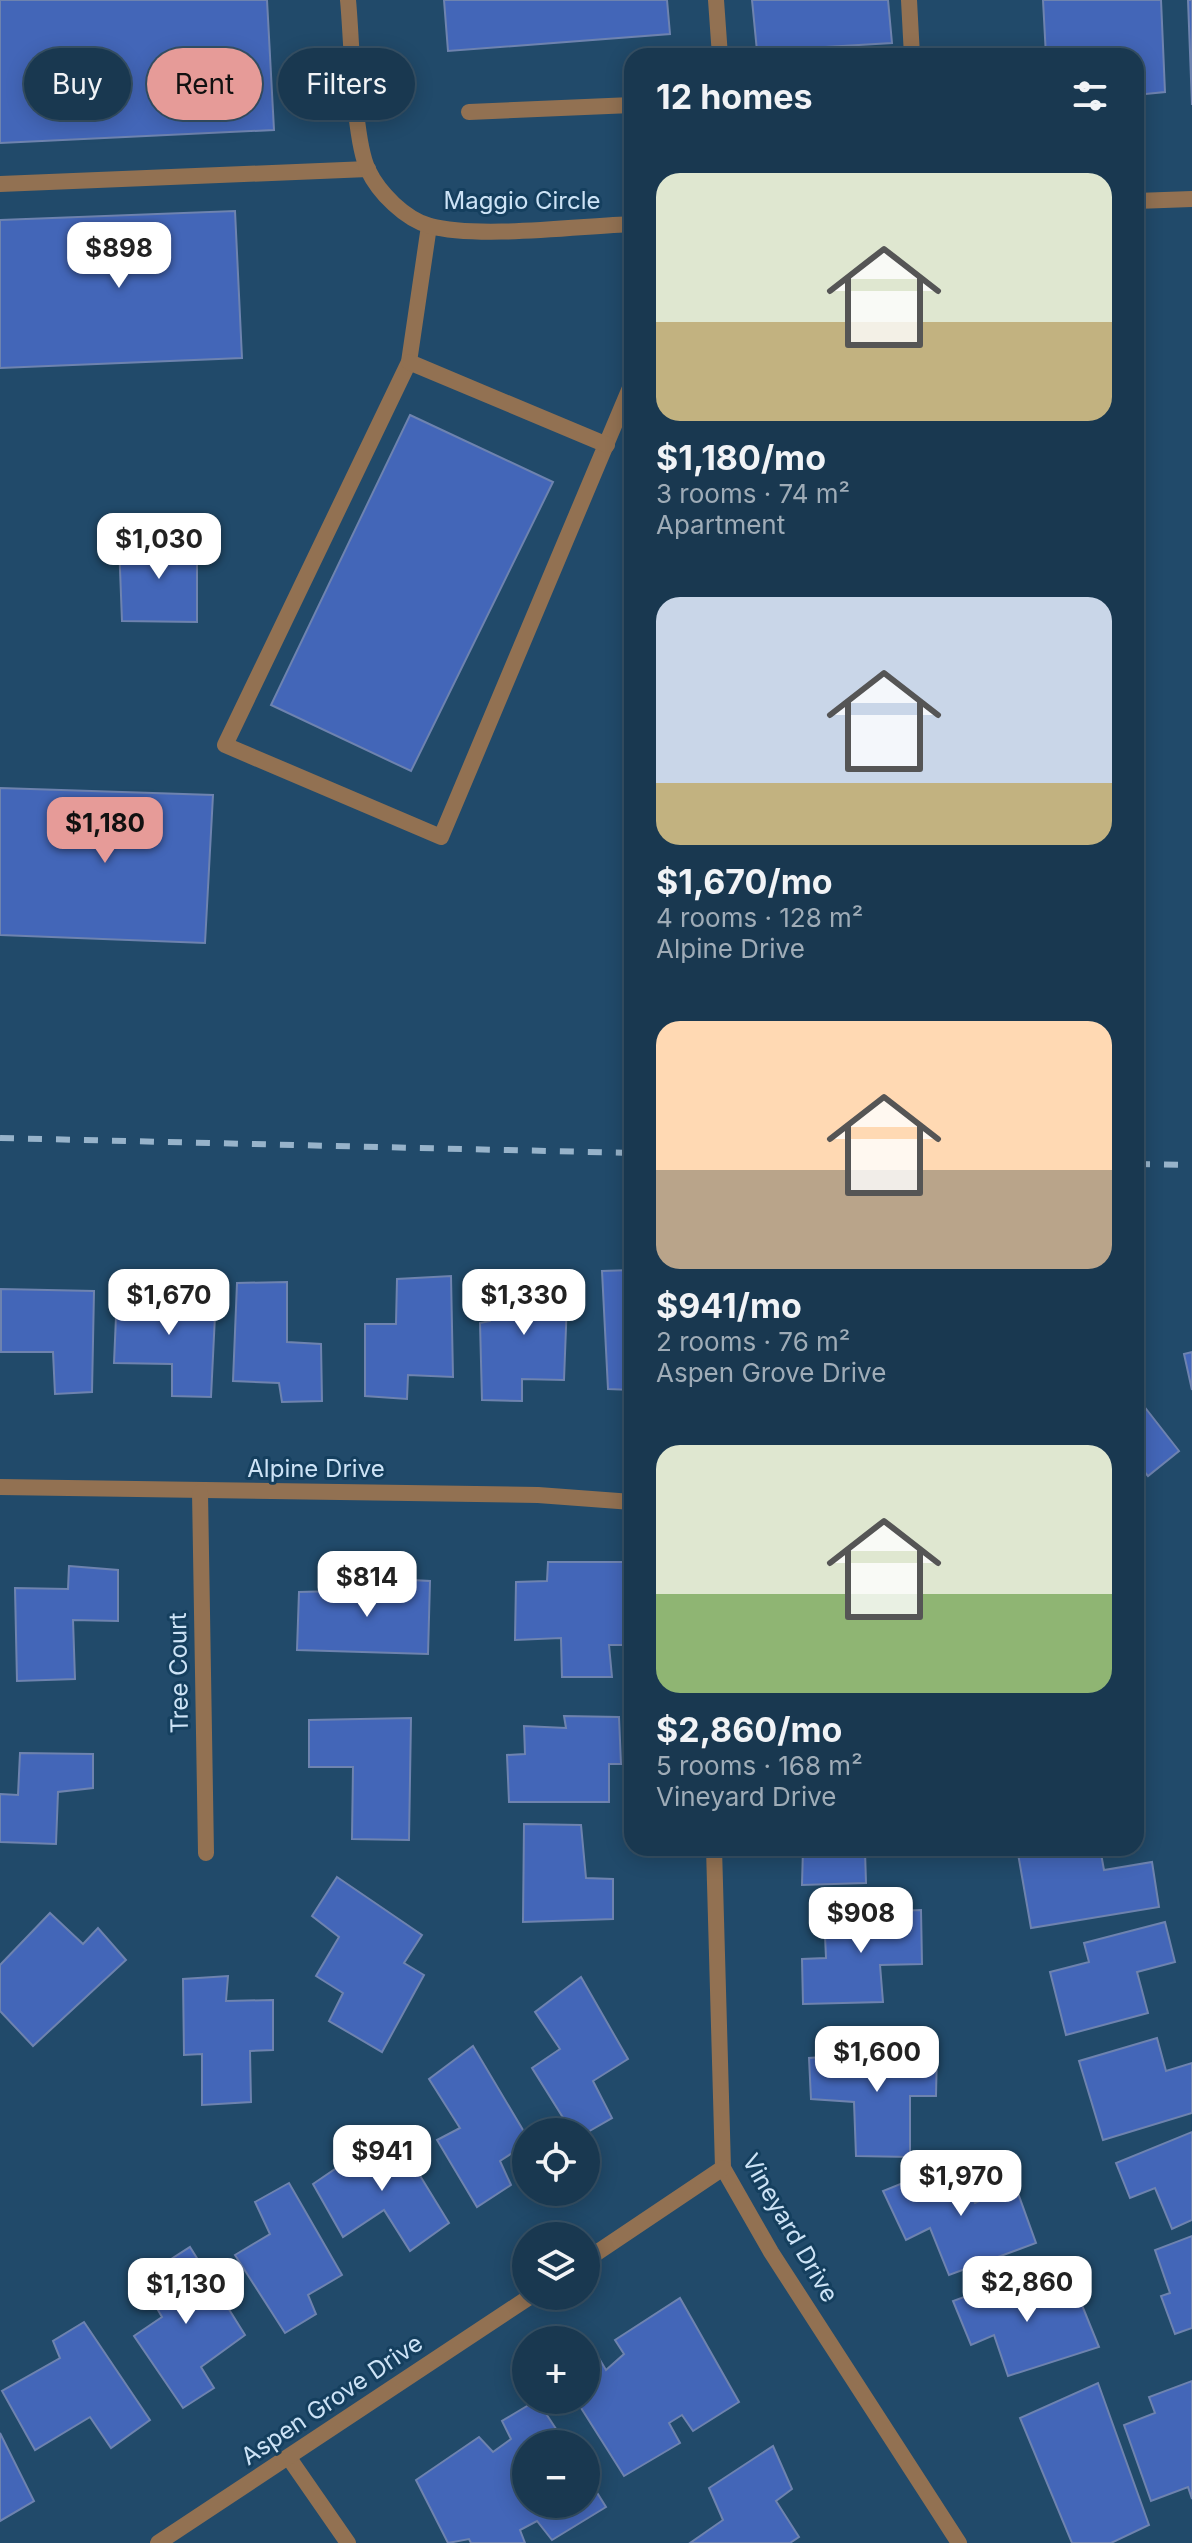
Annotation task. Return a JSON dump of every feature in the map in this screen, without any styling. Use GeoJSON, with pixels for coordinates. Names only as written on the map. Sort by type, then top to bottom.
{"type":"FeatureCollection","features":[{"type":"Feature","properties":{"kind":"street","name":"Maggio Circle"},"geometry":{"type":"LineString","coordinates":[[348,0],[361,141],[368,169],[391,202],[429,226],[474,230],[624,224]]}},
{"type":"Feature","properties":{"kind":"street"},"geometry":{"type":"LineString","coordinates":[[716,0],[719,48]]}},
{"type":"Feature","properties":{"kind":"street"},"geometry":{"type":"LineString","coordinates":[[909,0],[912,48]]}},
{"type":"Feature","properties":{"kind":"street"},"geometry":{"type":"LineString","coordinates":[[469,112],[624,105]]}},
{"type":"Feature","properties":{"kind":"street"},"geometry":{"type":"LineString","coordinates":[[0,184],[368,169]]}},
{"type":"Feature","properties":{"kind":"street"},"geometry":{"type":"LineString","coordinates":[[1144,201],[1192,199]]}},
{"type":"Feature","properties":{"kind":"street"},"geometry":{"type":"LineString","coordinates":[[429,226],[409,362],[225,745],[441,837],[624,403]]}},
{"type":"Feature","properties":{"kind":"street"},"geometry":{"type":"LineString","coordinates":[[409,362],[607,445]]}},
{"type":"Feature","properties":{"kind":"street","name":"Alpine Drive"},"geometry":{"type":"LineString","coordinates":[[0,1487],[538,1495],[624,1501]]}},
{"type":"Feature","properties":{"kind":"street","name":"Tree Court"},"geometry":{"type":"LineString","coordinates":[[200,1492],[206,1853]]}},
{"type":"Feature","properties":{"kind":"street","name":"Vineyard Drive"},"geometry":{"type":"LineString","coordinates":[[714,1856],[723,2168],[771,2252],[959,2543]]}},
{"type":"Feature","properties":{"kind":"street"},"geometry":{"type":"LineString","coordinates":[[600,2251],[723,2168]]}},
{"type":"Feature","properties":{"kind":"street","name":"Aspen Grove Drive"},"geometry":{"type":"LineString","coordinates":[[158,2543],[512,2309]]}},
{"type":"Feature","properties":{"kind":"street"},"geometry":{"type":"LineString","coordinates":[[289,2458],[348,2543]]}},
{"type":"Feature","properties":{"kind":"building"},"geometry":{"type":"Polygon","coordinates":[[[0,0],[267,0],[274,130],[0,143],[0,0]]]}},
{"type":"Feature","properties":{"kind":"building"},"geometry":{"type":"Polygon","coordinates":[[[444,0],[667,0],[670,34],[448,51],[444,0]]]}},
{"type":"Feature","properties":{"kind":"building"},"geometry":{"type":"Polygon","coordinates":[[[752,0],[888,0],[892,43],[757,48],[752,0]]]}},
{"type":"Feature","properties":{"kind":"building"},"geometry":{"type":"Polygon","coordinates":[[[1043,0],[1161,0],[1165,92],[1144,94],[1144,48],[1046,48],[1043,0]]]}},
{"type":"Feature","properties":{"kind":"building"},"geometry":{"type":"Polygon","coordinates":[[[1188,0],[1192,0],[1192,105],[1188,0]]]}},
{"type":"Feature","properties":{"kind":"building"},"geometry":{"type":"Polygon","coordinates":[[[235,211],[242,358],[0,368],[0,220],[235,211]]]}},
{"type":"Feature","properties":{"kind":"building"},"geometry":{"type":"Polygon","coordinates":[[[410,415],[553,482],[411,771],[271,705],[410,415]]]}},
{"type":"Feature","properties":{"kind":"building"},"geometry":{"type":"Polygon","coordinates":[[[197,541],[197,622],[122,621],[119,543],[197,541]]]}},
{"type":"Feature","properties":{"kind":"building"},"geometry":{"type":"Polygon","coordinates":[[[0,788],[213,795],[205,943],[0,935],[0,788]]]}},
{"type":"Feature","properties":{"kind":"building"},"geometry":{"type":"Polygon","coordinates":[[[624,1270],[624,1390],[608,1389],[602,1271],[624,1270]]]}},
{"type":"Feature","properties":{"kind":"building"},"geometry":{"type":"Polygon","coordinates":[[[568,1275],[564,1380],[522,1379],[522,1401],[482,1400],[480,1323],[490,1321],[491,1292],[521,1291],[521,1276],[568,1275]]]}},
{"type":"Feature","properties":{"kind":"building"},"geometry":{"type":"Polygon","coordinates":[[[451,1276],[453,1377],[408,1375],[407,1399],[365,1396],[365,1324],[396,1324],[397,1279],[451,1276]]]}},
{"type":"Feature","properties":{"kind":"building"},"geometry":{"type":"Polygon","coordinates":[[[287,1282],[287,1342],[321,1344],[322,1401],[282,1402],[279,1383],[233,1381],[237,1283],[287,1282]]]}},
{"type":"Feature","properties":{"kind":"building"},"geometry":{"type":"Polygon","coordinates":[[[1,1289],[94,1291],[92,1392],[55,1394],[53,1352],[1,1352],[1,1289]]]}},
{"type":"Feature","properties":{"kind":"building"},"geometry":{"type":"Polygon","coordinates":[[[117,1294],[216,1295],[211,1397],[172,1396],[172,1364],[114,1363],[117,1294]]]}},
{"type":"Feature","properties":{"kind":"building"},"geometry":{"type":"Polygon","coordinates":[[[1192,1352],[1192,1390],[1184,1354],[1192,1352]]]}},
{"type":"Feature","properties":{"kind":"building"},"geometry":{"type":"Polygon","coordinates":[[[1144,1406],[1179,1451],[1148,1476],[1144,1471],[1144,1406]]]}},
{"type":"Feature","properties":{"kind":"building"},"geometry":{"type":"Polygon","coordinates":[[[548,1562],[623,1562],[624,1645],[609,1645],[612,1677],[562,1677],[561,1638],[515,1640],[516,1582],[547,1581],[548,1562]]]}},
{"type":"Feature","properties":{"kind":"building"},"geometry":{"type":"Polygon","coordinates":[[[69,1566],[118,1570],[118,1621],[73,1620],[75,1679],[17,1681],[15,1588],[68,1589],[69,1566]]]}},
{"type":"Feature","properties":{"kind":"building"},"geometry":{"type":"Polygon","coordinates":[[[374,1578],[430,1581],[428,1654],[297,1650],[299,1592],[375,1590],[374,1578]]]}},
{"type":"Feature","properties":{"kind":"building"},"geometry":{"type":"Polygon","coordinates":[[[564,1716],[619,1717],[621,1764],[609,1764],[609,1802],[509,1802],[507,1755],[525,1754],[524,1726],[566,1728],[564,1716]]]}},
{"type":"Feature","properties":{"kind":"building"},"geometry":{"type":"Polygon","coordinates":[[[411,1718],[409,1840],[352,1839],[353,1767],[309,1767],[309,1720],[411,1718]]]}},
{"type":"Feature","properties":{"kind":"building"},"geometry":{"type":"Polygon","coordinates":[[[20,1753],[93,1754],[93,1788],[58,1792],[56,1844],[0,1842],[0,1794],[18,1795],[20,1753]]]}},
{"type":"Feature","properties":{"kind":"building"},"geometry":{"type":"Polygon","coordinates":[[[524,1824],[581,1825],[586,1878],[613,1879],[613,1919],[523,1922],[524,1824]]]}},
{"type":"Feature","properties":{"kind":"building"},"geometry":{"type":"Polygon","coordinates":[[[803,1856],[865,1856],[866,1883],[802,1885],[803,1856]]]}},
{"type":"Feature","properties":{"kind":"building"},"geometry":{"type":"Polygon","coordinates":[[[1018,1856],[1101,1856],[1104,1870],[1152,1862],[1159,1907],[1031,1928],[1018,1856]]]}},
{"type":"Feature","properties":{"kind":"building"},"geometry":{"type":"Polygon","coordinates":[[[337,1877],[422,1935],[404,1963],[424,1975],[382,2052],[329,2021],[343,1993],[316,1976],[339,1937],[312,1916],[337,1877]]]}},
{"type":"Feature","properties":{"kind":"building"},"geometry":{"type":"Polygon","coordinates":[[[921,1910],[922,1964],[880,1965],[883,2002],[803,2004],[802,1959],[826,1958],[824,1914],[921,1910]]]}},
{"type":"Feature","properties":{"kind":"building"},"geometry":{"type":"Polygon","coordinates":[[[50,1913],[83,1944],[98,1928],[126,1960],[33,2046],[0,2011],[0,1965],[50,1913]]]}},
{"type":"Feature","properties":{"kind":"building"},"geometry":{"type":"Polygon","coordinates":[[[1165,1922],[1175,1962],[1137,1972],[1148,2013],[1066,2035],[1050,1972],[1089,1962],[1084,1943],[1165,1922]]]}},
{"type":"Feature","properties":{"kind":"building"},"geometry":{"type":"Polygon","coordinates":[[[228,1976],[226,2001],[273,2000],[273,2050],[250,2051],[251,2102],[202,2105],[202,2054],[184,2055],[183,1979],[228,1976]]]}},
{"type":"Feature","properties":{"kind":"building"},"geometry":{"type":"Polygon","coordinates":[[[581,1977],[628,2059],[593,2081],[612,2118],[600,2125],[600,2118],[563,2118],[532,2068],[560,2049],[535,2012],[581,1977]]]}},
{"type":"Feature","properties":{"kind":"building"},"geometry":{"type":"Polygon","coordinates":[[[1157,2038],[1166,2071],[1192,2063],[1192,2113],[1103,2140],[1079,2061],[1157,2038]]]}},
{"type":"Feature","properties":{"kind":"building"},"geometry":{"type":"Polygon","coordinates":[[[473,2046],[516,2118],[512,2118],[512,2153],[500,2161],[511,2185],[477,2207],[437,2140],[460,2128],[429,2079],[473,2046]]]}},
{"type":"Feature","properties":{"kind":"building"},"geometry":{"type":"Polygon","coordinates":[[[937,2049],[936,2096],[910,2096],[910,2157],[856,2156],[854,2102],[811,2099],[809,2058],[937,2049]]]}},
{"type":"Feature","properties":{"kind":"building"},"geometry":{"type":"Polygon","coordinates":[[[392,2130],[449,2223],[410,2251],[384,2210],[343,2237],[313,2184],[392,2130]]]}},
{"type":"Feature","properties":{"kind":"building"},"geometry":{"type":"Polygon","coordinates":[[[1192,2132],[1192,2220],[1172,2229],[1155,2188],[1130,2198],[1116,2163],[1192,2132]]]}},
{"type":"Feature","properties":{"kind":"building"},"geometry":{"type":"Polygon","coordinates":[[[960,2160],[975,2203],[1015,2185],[1036,2243],[949,2275],[930,2228],[906,2240],[883,2191],[960,2160]]]}},
{"type":"Feature","properties":{"kind":"building"},"geometry":{"type":"Polygon","coordinates":[[[289,2183],[342,2275],[308,2295],[316,2314],[285,2333],[235,2255],[270,2234],[255,2202],[289,2183]]]}},
{"type":"Feature","properties":{"kind":"building"},"geometry":{"type":"Polygon","coordinates":[[[1192,2236],[1192,2328],[1175,2334],[1161,2296],[1170,2293],[1155,2250],[1192,2236]]]}},
{"type":"Feature","properties":{"kind":"building"},"geometry":{"type":"Polygon","coordinates":[[[190,2247],[245,2335],[201,2367],[214,2388],[183,2408],[134,2336],[162,2317],[140,2279],[190,2247]]]}},
{"type":"Feature","properties":{"kind":"building"},"geometry":{"type":"Polygon","coordinates":[[[1024,2275],[1037,2301],[1075,2288],[1099,2347],[1008,2376],[994,2335],[971,2345],[953,2301],[1024,2275]]]}},
{"type":"Feature","properties":{"kind":"building"},"geometry":{"type":"Polygon","coordinates":[[[680,2298],[739,2402],[693,2431],[682,2415],[669,2423],[680,2443],[624,2476],[600,2438],[600,2430],[595,2430],[585,2414],[600,2414],[600,2360],[606,2370],[624,2354],[615,2340],[680,2298]]]}},
{"type":"Feature","properties":{"kind":"building"},"geometry":{"type":"Polygon","coordinates":[[[84,2322],[150,2420],[111,2448],[90,2417],[35,2450],[2,2391],[60,2358],[53,2341],[84,2322]]]}},
{"type":"Feature","properties":{"kind":"building"},"geometry":{"type":"Polygon","coordinates":[[[1192,2381],[1192,2499],[1188,2487],[1151,2501],[1124,2425],[1155,2413],[1149,2397],[1192,2381]]]}},
{"type":"Feature","properties":{"kind":"building"},"geometry":{"type":"Polygon","coordinates":[[[1098,2383],[1149,2525],[1111,2543],[1072,2543],[1020,2418],[1098,2383]]]}},
{"type":"Feature","properties":{"kind":"building"},"geometry":{"type":"Polygon","coordinates":[[[514,2414],[546,2414],[557,2430],[512,2430],[512,2518],[588,2518],[552,2540],[537,2521],[520,2530],[525,2543],[471,2543],[469,2539],[448,2543],[416,2480],[479,2437],[493,2452],[511,2439],[502,2421],[514,2414]]]}},
{"type":"Feature","properties":{"kind":"building"},"geometry":{"type":"Polygon","coordinates":[[[0,2433],[34,2501],[0,2521],[0,2433]]]}},
{"type":"Feature","properties":{"kind":"building"},"geometry":{"type":"Polygon","coordinates":[[[773,2446],[792,2489],[776,2501],[799,2537],[790,2543],[690,2543],[723,2520],[709,2488],[773,2446]]]}},
{"type":"Feature","properties":{"kind":"railway"},"geometry":{"type":"LineString","coordinates":[[0,1138],[624,1153]]}},
{"type":"Feature","properties":{"kind":"railway"},"geometry":{"type":"LineString","coordinates":[[1144,1164],[1192,1165]]}}]}
